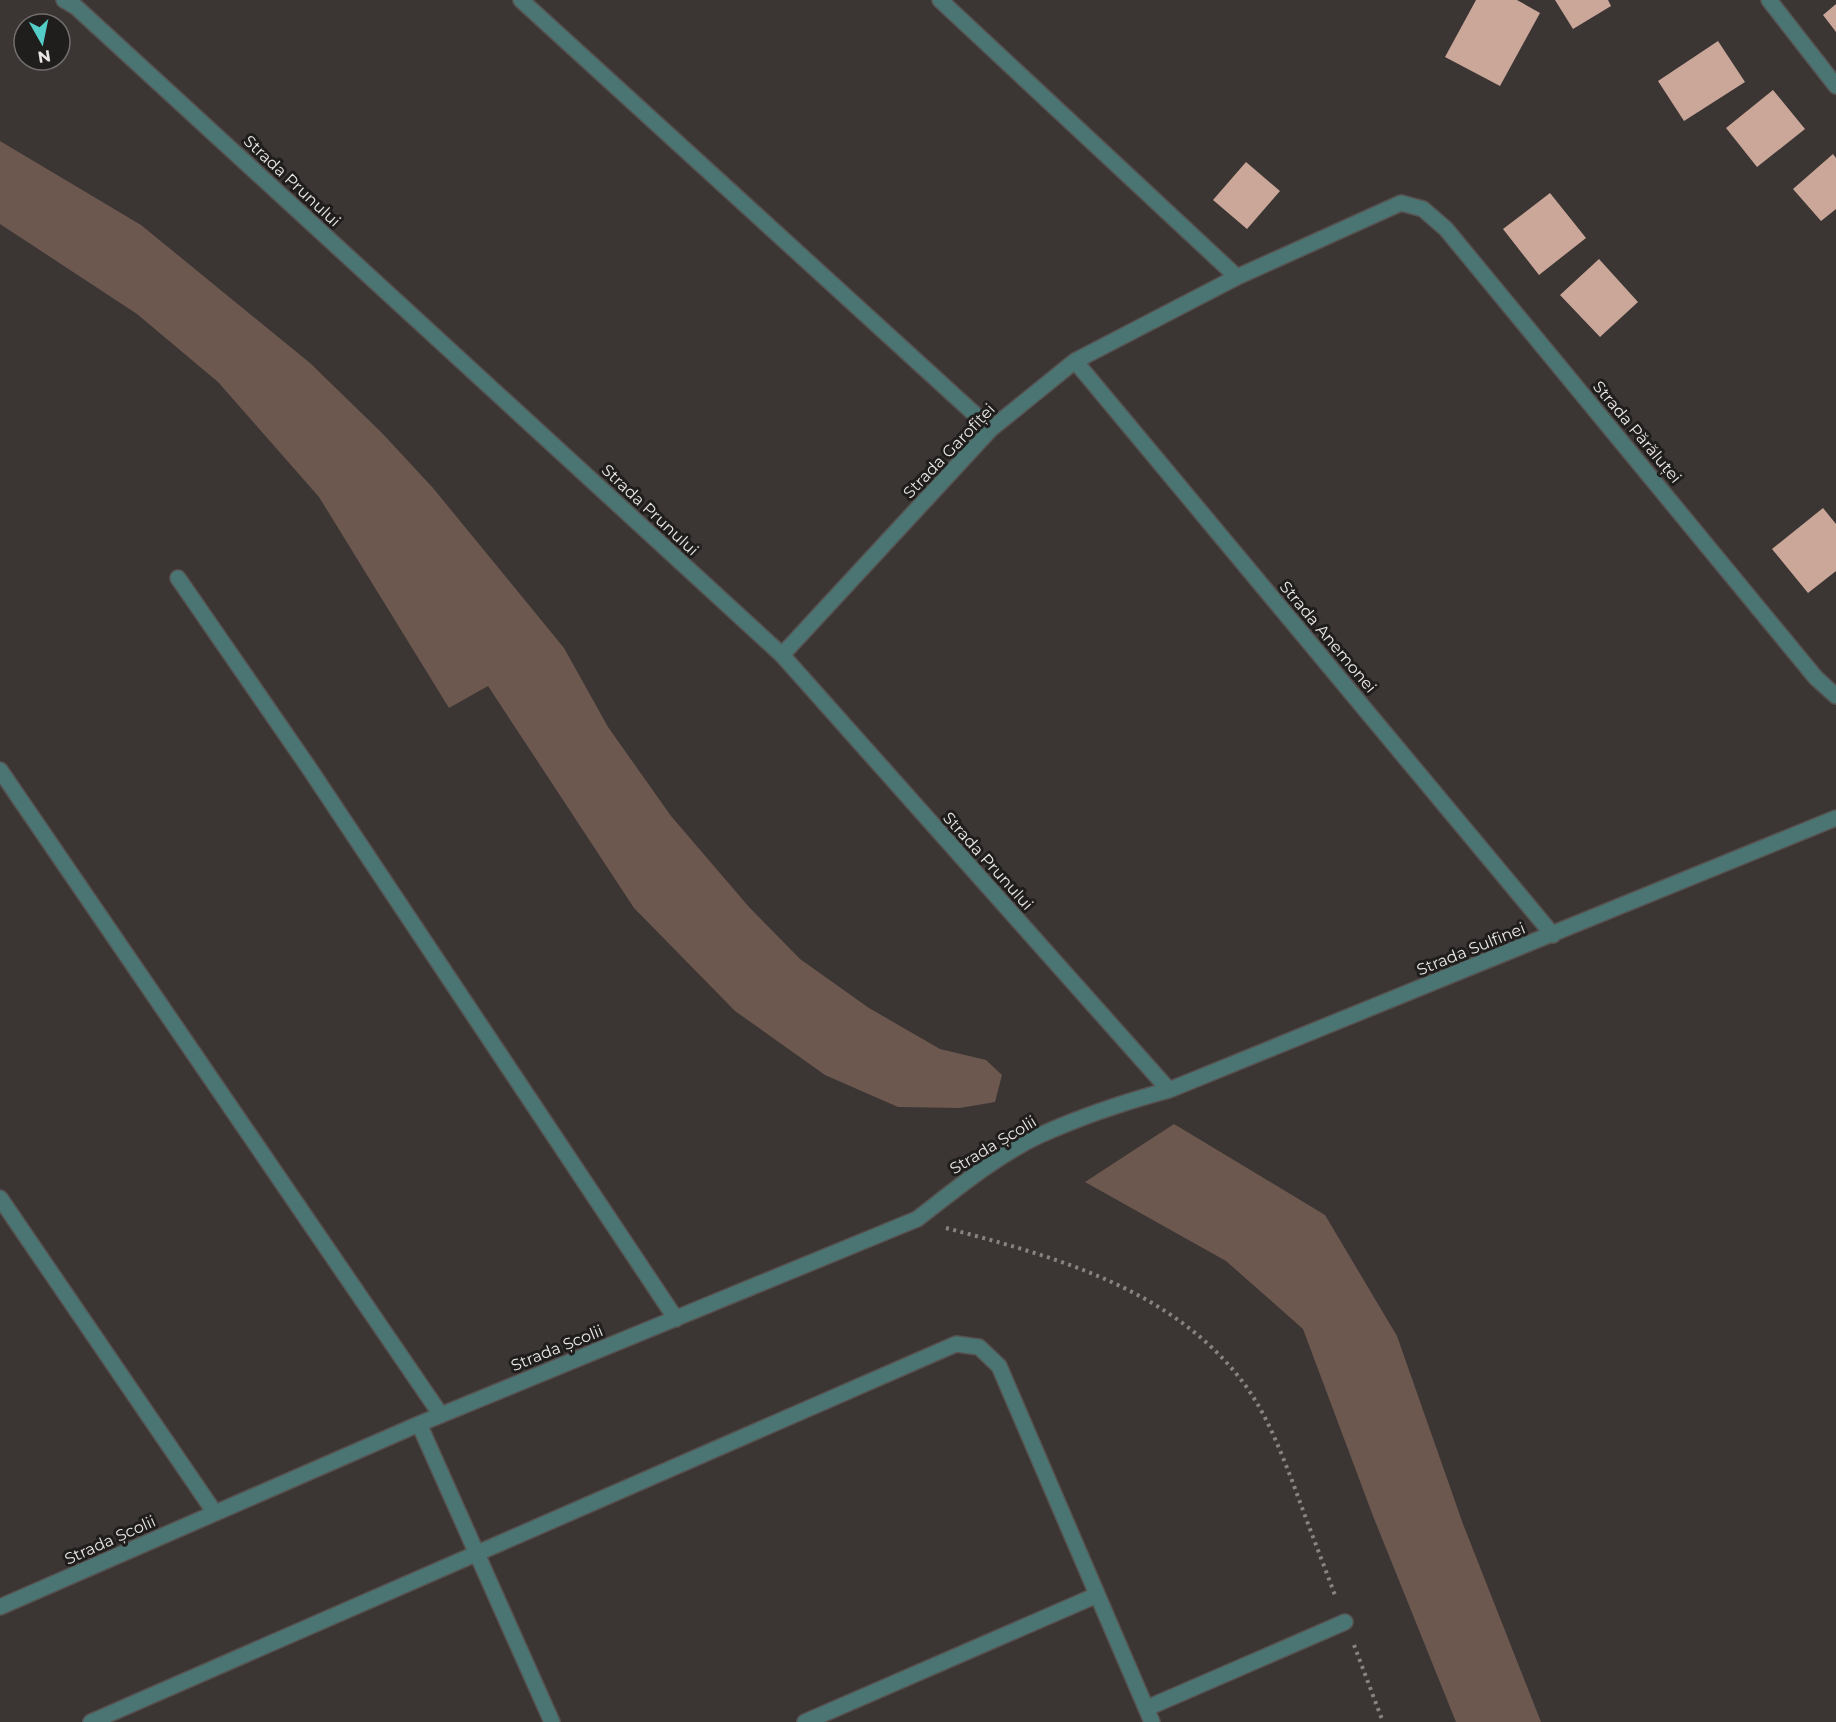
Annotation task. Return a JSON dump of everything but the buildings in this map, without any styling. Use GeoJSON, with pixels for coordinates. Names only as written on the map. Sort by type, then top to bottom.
{"type":"FeatureCollection","features":[{"type":"Feature","properties":{"kind":"street"},"geometry":{"type":"LineString","coordinates":[[521,0],[991,429]]}},
{"type":"Feature","properties":{"kind":"street"},"geometry":{"type":"LineString","coordinates":[[940,0],[1237,278]]}},
{"type":"Feature","properties":{"kind":"street"},"geometry":{"type":"LineString","coordinates":[[1769,0],[1836,86]]}},
{"type":"Feature","properties":{"kind":"street","name":"Strada Prunului"},"geometry":{"type":"LineString","coordinates":[[75,2],[782,655],[1168,1090]]}},
{"type":"Feature","properties":{"kind":"street","name":"Strada Garofiței"},"geometry":{"type":"LineString","coordinates":[[782,655],[991,429],[1075,361],[1237,278],[1401,203]]}},
{"type":"Feature","properties":{"kind":"street","name":"Strada Părăluței"},"geometry":{"type":"LineString","coordinates":[[1401,203],[1423,209],[1446,229],[1809,668],[1836,696]]}},
{"type":"Feature","properties":{"kind":"street","name":"Strada Anemonei"},"geometry":{"type":"LineString","coordinates":[[1075,361],[1553,936]]}},
{"type":"Feature","properties":{"kind":"street"},"geometry":{"type":"LineString","coordinates":[[178,578],[307,765],[676,1319]]}},
{"type":"Feature","properties":{"kind":"street"},"geometry":{"type":"LineString","coordinates":[[0,771],[441,1415]]}},
{"type":"Feature","properties":{"kind":"street","name":"Strada Sulfinei"},"geometry":{"type":"LineString","coordinates":[[1116,1105],[1168,1090],[1553,936],[1836,818]]}},
{"type":"Feature","properties":{"kind":"street","name":"Strada Școlii"},"geometry":{"type":"LineString","coordinates":[[0,1607],[419,1424],[917,1220],[974,1175],[1036,1137],[1116,1105]]}},
{"type":"Feature","properties":{"kind":"street"},"geometry":{"type":"LineString","coordinates":[[0,1198],[214,1513]]}},
{"type":"Feature","properties":{"kind":"street"},"geometry":{"type":"LineString","coordinates":[[91,1722],[956,1344],[979,1347],[999,1366],[1150,1715],[1345,1622]]}},
{"type":"Feature","properties":{"kind":"street"},"geometry":{"type":"LineString","coordinates":[[419,1424],[552,1722]]}},
{"type":"Feature","properties":{"kind":"street"},"geometry":{"type":"LineString","coordinates":[[805,1722],[1097,1595]]}},
{"type":"Feature","properties":{"kind":"path"},"geometry":{"type":"LineString","coordinates":[[917,1220],[1050,1256],[1137,1294],[1200,1335],[1246,1386],[1274,1436],[1383,1722]]}},
{"type":"Feature","properties":{"kind":"shaded area"},"geometry":{"type":"Polygon","coordinates":[[[0,141],[141,225],[310,363],[382,433],[433,488],[564,648],[608,727],[671,816],[749,907],[800,959],[869,1008],[940,1049],[986,1060],[1002,1075],[995,1102],[960,1108],[898,1107],[825,1075],[735,1011],[634,908],[488,686],[449,708],[319,497],[218,382],[137,314],[0,224],[0,141]]]}},
{"type":"Feature","properties":{"kind":"shaded area"},"geometry":{"type":"Polygon","coordinates":[[[1174,1124],[1325,1215],[1397,1336],[1463,1524],[1541,1722],[1456,1722],[1373,1516],[1303,1329],[1226,1261],[1085,1182],[1174,1124]]]}}]}
